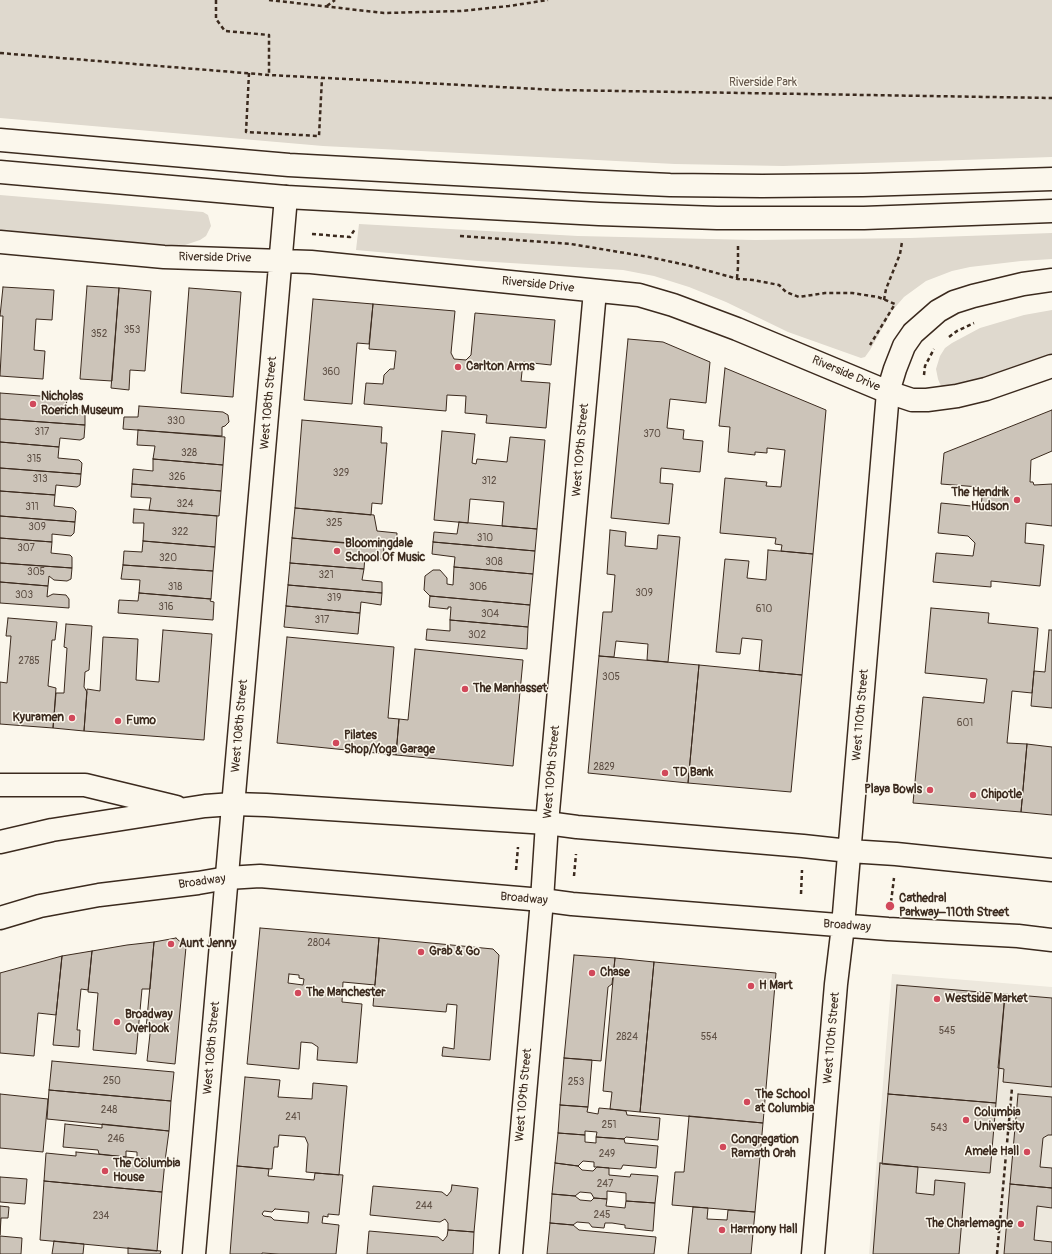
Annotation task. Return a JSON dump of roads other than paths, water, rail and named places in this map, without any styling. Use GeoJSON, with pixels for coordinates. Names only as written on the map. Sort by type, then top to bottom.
{"type":"FeatureCollection","features":[{"type":"Feature","properties":{"kind":"main road"},"geometry":{"type":"LineString","coordinates":[[0,140],[289,165],[670,185],[862,185],[1052,179]]}},
{"type":"Feature","properties":{"kind":"main road","name":"West 108th Street"},"geometry":{"type":"LineString","coordinates":[[194,1254],[282,260],[289,165]]}},
{"type":"Feature","properties":{"kind":"main road"},"geometry":{"type":"LineString","coordinates":[[0,172],[286,198],[598,214],[718,218],[864,218],[1052,211]]}},
{"type":"Feature","properties":{"kind":"main road","name":"Riverside Drive"},"geometry":{"type":"LineString","coordinates":[[0,242],[164,257],[282,260],[639,295],[673,305],[744,332],[888,392],[912,400],[927,400],[957,396],[1052,366]]}},
{"type":"Feature","properties":{"kind":"main road","name":"West 110th Street"},"geometry":{"type":"LineString","coordinates":[[813,1254],[836,984],[843,926],[888,392],[894,369],[904,346],[913,333],[938,311],[954,302],[973,296],[1016,285],[1052,280]]}},
{"type":"Feature","properties":{"kind":"main road","name":"West 109th Street"},"geometry":{"type":"LineString","coordinates":[[511,1254],[542,900],[547,823],[595,291]]}},
{"type":"Feature","properties":{"kind":"main road"},"geometry":{"type":"LineString","coordinates":[[0,785],[85,785],[186,809]]}},
{"type":"Feature","properties":{"kind":"main road"},"geometry":{"type":"LineString","coordinates":[[0,842],[52,830],[205,806],[233,804],[547,823],[577,827],[896,854],[1052,870]]}},
{"type":"Feature","properties":{"kind":"main road","name":"Broadway"},"geometry":{"type":"LineString","coordinates":[[0,918],[40,906],[99,895],[198,884],[227,878],[260,876],[542,900],[572,904],[843,926],[1018,936],[1052,940]]}},
{"type":"Feature","properties":{"kind":"place","name":"Carlton Arms"},"geometry":{"type":"Point","coordinates":[458,367]}},
{"type":"Feature","properties":{"kind":"place","name":"Nicholas Roerich Museum"},"geometry":{"type":"Point","coordinates":[33,404]}},
{"type":"Feature","properties":{"kind":"place","name":"The Hendrik Hudson"},"geometry":{"type":"Point","coordinates":[1017,500]}},
{"type":"Feature","properties":{"kind":"place","name":"Bloomingdale School Of Music"},"geometry":{"type":"Point","coordinates":[337,551]}},
{"type":"Feature","properties":{"kind":"place","name":"The Manhasset"},"geometry":{"type":"Point","coordinates":[465,689]}},
{"type":"Feature","properties":{"kind":"place","name":"Kyuramen"},"geometry":{"type":"Point","coordinates":[72,718]}},
{"type":"Feature","properties":{"kind":"place","name":"Fumo"},"geometry":{"type":"Point","coordinates":[118,721]}},
{"type":"Feature","properties":{"kind":"place","name":"Pilates Shop/Yoga Garage"},"geometry":{"type":"Point","coordinates":[336,743]}},
{"type":"Feature","properties":{"kind":"place","name":"TD Bank"},"geometry":{"type":"Point","coordinates":[665,773]}},
{"type":"Feature","properties":{"kind":"place","name":"Playa Bowls"},"geometry":{"type":"Point","coordinates":[930,790]}},
{"type":"Feature","properties":{"kind":"place","name":"Chipotle"},"geometry":{"type":"Point","coordinates":[973,795]}},
{"type":"Feature","properties":{"kind":"place","name":"Cathedral Parkway–110th Street"},"geometry":{"type":"Point","coordinates":[890,906]}},
{"type":"Feature","properties":{"kind":"place","name":"Aunt Jenny"},"geometry":{"type":"Point","coordinates":[171,944]}},
{"type":"Feature","properties":{"kind":"place","name":"Grab & Go"},"geometry":{"type":"Point","coordinates":[421,952]}},
{"type":"Feature","properties":{"kind":"place","name":"Chase"},"geometry":{"type":"Point","coordinates":[592,973]}},
{"type":"Feature","properties":{"kind":"place","name":"H Mart"},"geometry":{"type":"Point","coordinates":[751,986]}},
{"type":"Feature","properties":{"kind":"place","name":"The Manchester"},"geometry":{"type":"Point","coordinates":[298,993]}},
{"type":"Feature","properties":{"kind":"place","name":"Westside Market"},"geometry":{"type":"Point","coordinates":[937,999]}},
{"type":"Feature","properties":{"kind":"place","name":"Broadway Overlook"},"geometry":{"type":"Point","coordinates":[117,1022]}},
{"type":"Feature","properties":{"kind":"place","name":"The School at Columbia"},"geometry":{"type":"Point","coordinates":[747,1102]}},
{"type":"Feature","properties":{"kind":"place","name":"Columbia University"},"geometry":{"type":"Point","coordinates":[966,1120]}},
{"type":"Feature","properties":{"kind":"place","name":"Congregation Ramath Orah"},"geometry":{"type":"Point","coordinates":[723,1147]}},
{"type":"Feature","properties":{"kind":"place","name":"Amele Hall"},"geometry":{"type":"Point","coordinates":[1027,1152]}},
{"type":"Feature","properties":{"kind":"place","name":"The Columbia House"},"geometry":{"type":"Point","coordinates":[105,1171]}},
{"type":"Feature","properties":{"kind":"place","name":"The Charlemagne"},"geometry":{"type":"Point","coordinates":[1021,1224]}},
{"type":"Feature","properties":{"kind":"place","name":"Harmony Hall"},"geometry":{"type":"Point","coordinates":[722,1230]}},
{"type":"Feature","properties":{"kind":"park label","name":"Riverside Park"},"geometry":{"type":"Point","coordinates":[763,83]}}]}
